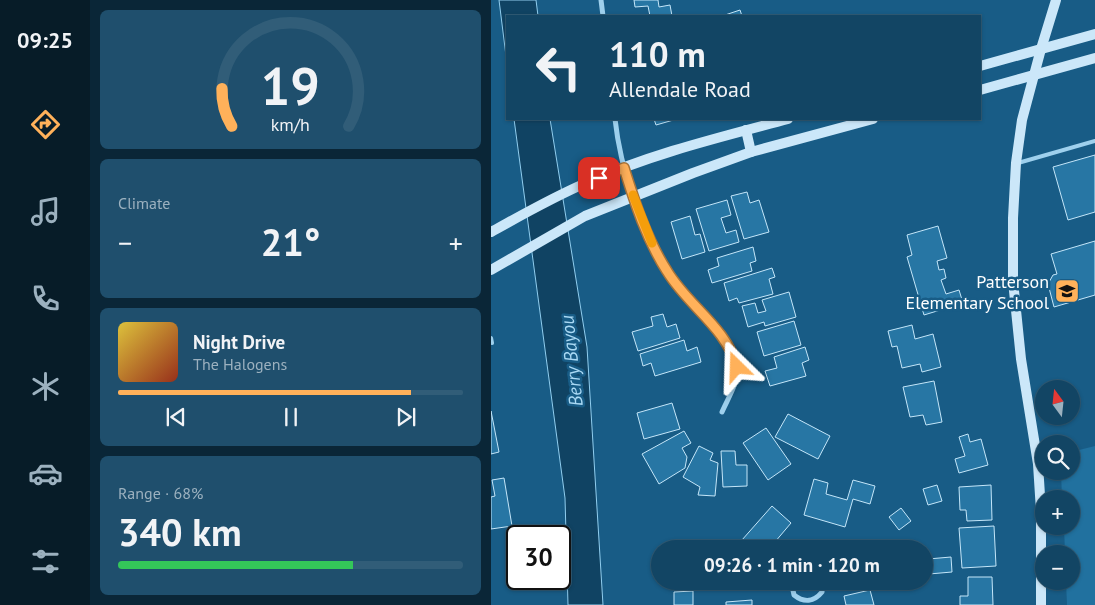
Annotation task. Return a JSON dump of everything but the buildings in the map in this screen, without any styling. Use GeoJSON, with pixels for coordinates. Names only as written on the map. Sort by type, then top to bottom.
{"type":"FeatureCollection","features":[{"type":"Feature","properties":{"kind":"main road"},"geometry":{"type":"LineString","coordinates":[[1041,605],[1041,510],[1038,464],[1021,359],[1013,281],[1016,163],[1022,120],[1041,49],[1057,0]]}},
{"type":"Feature","properties":{"kind":"main road"},"geometry":{"type":"LineString","coordinates":[[981,66],[1095,34]]}},
{"type":"Feature","properties":{"kind":"main road"},"geometry":{"type":"LineString","coordinates":[[981,90],[1095,58]]}},
{"type":"Feature","properties":{"kind":"main road"},"geometry":{"type":"LineString","coordinates":[[491,232],[586,182],[624,168],[784,120]]}},
{"type":"Feature","properties":{"kind":"main road"},"geometry":{"type":"LineString","coordinates":[[491,270],[585,216],[633,196],[751,152],[869,120]]}},
{"type":"Feature","properties":{"kind":"main road"},"geometry":{"type":"LineString","coordinates":[[747,130],[751,152]]}},
{"type":"Feature","properties":{"kind":"street"},"geometry":{"type":"LineString","coordinates":[[601,0],[603,15]]}},
{"type":"Feature","properties":{"kind":"street"},"geometry":{"type":"LineString","coordinates":[[615,120],[624,168],[653,247],[668,273],[725,339],[733,352],[737,367],[736,380],[722,412]]}},
{"type":"Feature","properties":{"kind":"street"},"geometry":{"type":"LineString","coordinates":[[794,590],[795,594],[810,603],[822,590]]}},
{"type":"Feature","properties":{"kind":"lane"},"geometry":{"type":"LineString","coordinates":[[1016,163],[1095,141]]}},
{"type":"Feature","properties":{"kind":"shaded area"},"geometry":{"type":"Polygon","coordinates":[[[1095,446],[1095,605],[1067,605],[1066,590],[1080,590],[1080,545],[1065,545],[1064,535],[1080,535],[1080,490],[1062,490],[1061,480],[1080,480],[1080,450],[1095,446]]]}},
{"type":"Feature","properties":{"kind":"water"},"geometry":{"type":"Polygon","coordinates":[[[499,0],[536,0],[538,15],[506,15],[506,56],[499,0]]]}},
{"type":"Feature","properties":{"kind":"water","name":"Berry Bayou"},"geometry":{"type":"Polygon","coordinates":[[[514,120],[550,120],[587,347],[603,605],[568,605],[568,590],[571,590],[571,525],[566,525],[565,498],[514,120]]]}},
{"type":"Feature","properties":{"kind":"slow traffic"},"geometry":{"type":"LineString","coordinates":[[633,195],[652,243]]}},
{"type":"Feature","properties":{"kind":"place","name":"Patterson Elementary School"},"geometry":{"type":"Point","coordinates":[1067,291]}},
{"type":"Feature","properties":{"kind":"route"},"geometry":{"type":"LineString","coordinates":[[599,178],[624,168],[653,247],[668,273],[725,339],[733,352],[737,367]]}}]}
